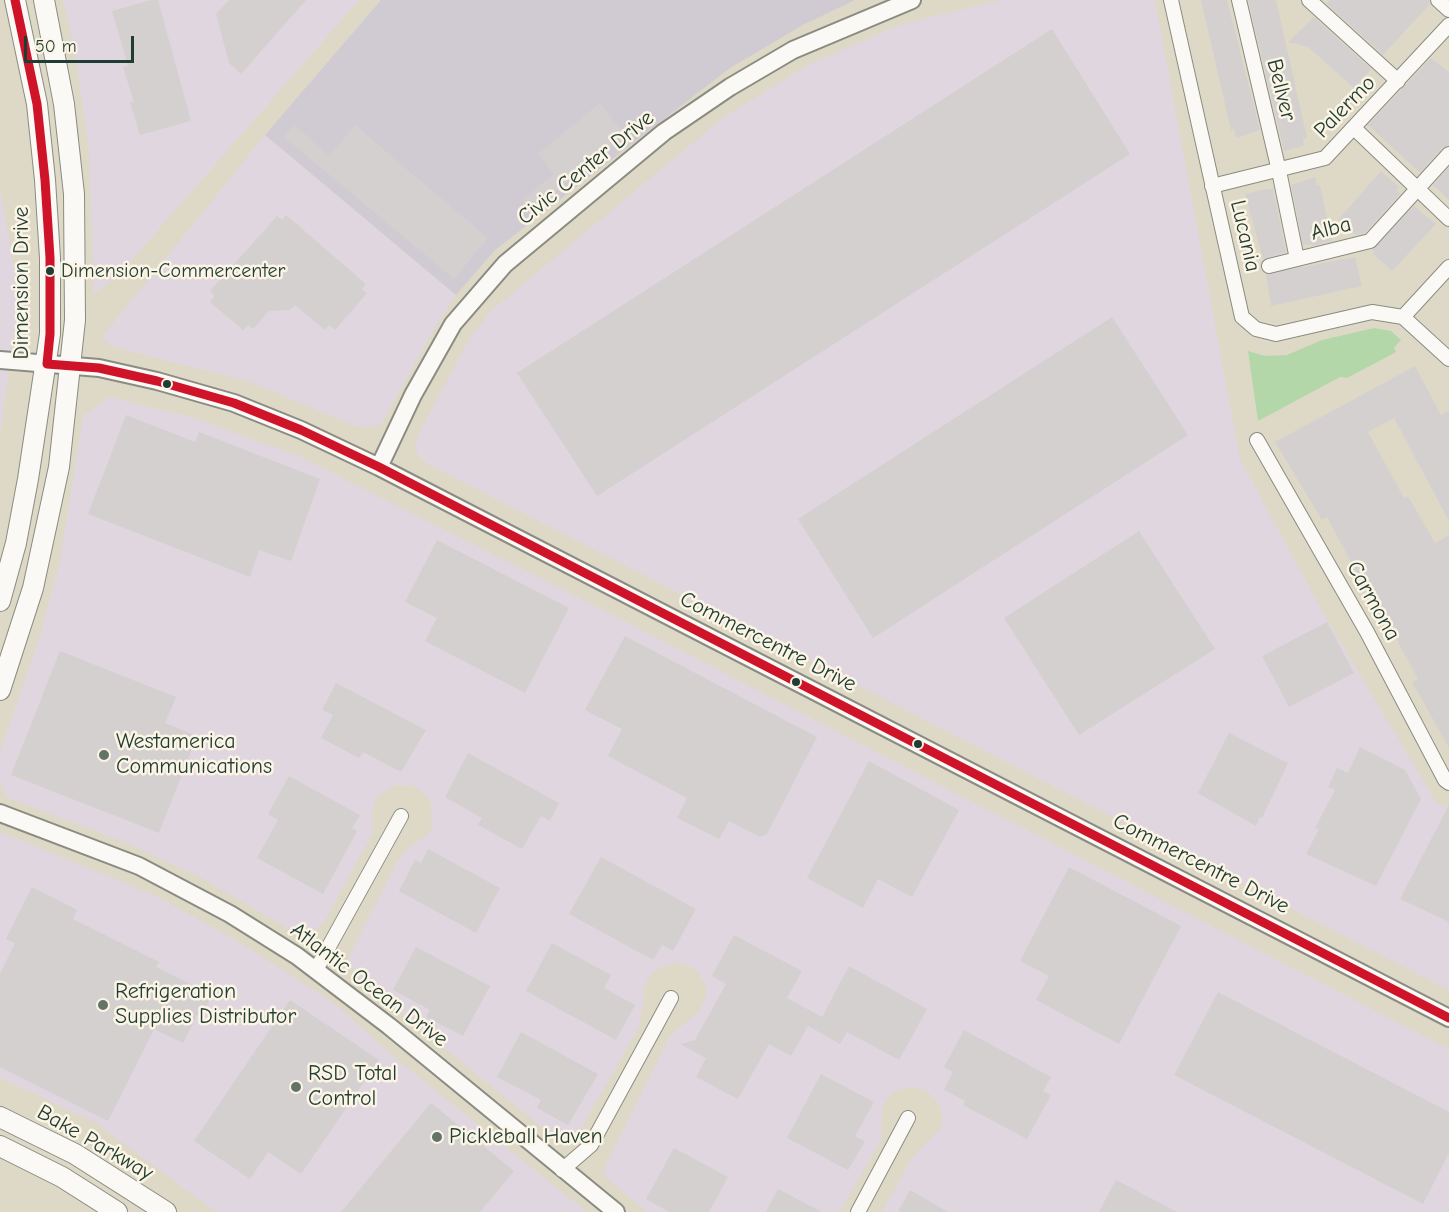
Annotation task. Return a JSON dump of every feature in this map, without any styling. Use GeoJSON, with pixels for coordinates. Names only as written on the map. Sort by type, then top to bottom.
{"type":"FeatureCollection","features":[{"type":"Feature","properties":{"kind":"main road","name":"Dimension Drive"},"geometry":{"type":"LineString","coordinates":[[0,601],[22,511],[50,334],[50,258],[45,180],[37,104],[15,0]]}},
{"type":"Feature","properties":{"kind":"main road"},"geometry":{"type":"LineString","coordinates":[[0,690],[33,588],[59,467],[70,364],[76,263],[74,194],[64,104],[44,0]]}},
{"type":"Feature","properties":{"kind":"main road","name":"Bake Parkway"},"geometry":{"type":"LineString","coordinates":[[0,1117],[75,1154],[166,1212]]}},
{"type":"Feature","properties":{"kind":"main road","name":"Bake Parkway"},"geometry":{"type":"LineString","coordinates":[[0,1146],[62,1177],[117,1212]]}},
{"type":"Feature","properties":{"kind":"street","name":"Civic Center Drive"},"geometry":{"type":"LineString","coordinates":[[379,467],[413,395],[453,324],[505,264],[664,132],[730,87],[793,50],[912,0]]}},
{"type":"Feature","properties":{"kind":"street","name":"Lucania"},"geometry":{"type":"LineString","coordinates":[[1171,0],[1242,316],[1256,329],[1275,334],[1372,312],[1403,317]]}},
{"type":"Feature","properties":{"kind":"street","name":"Bellver"},"geometry":{"type":"LineString","coordinates":[[1239,0],[1279,171],[1297,260]]}},
{"type":"Feature","properties":{"kind":"street"},"geometry":{"type":"LineString","coordinates":[[1309,0],[1398,81]]}},
{"type":"Feature","properties":{"kind":"street"},"geometry":{"type":"LineString","coordinates":[[1438,0],[1449,10]]}},
{"type":"Feature","properties":{"kind":"street","name":"Palermo"},"geometry":{"type":"LineString","coordinates":[[1212,186],[1325,158],[1449,25]]}},
{"type":"Feature","properties":{"kind":"street"},"geometry":{"type":"LineString","coordinates":[[1354,128],[1449,219]]}},
{"type":"Feature","properties":{"kind":"street","name":"Alba"},"geometry":{"type":"LineString","coordinates":[[1269,266],[1370,241],[1449,153]]}},
{"type":"Feature","properties":{"kind":"street"},"geometry":{"type":"LineString","coordinates":[[1449,267],[1403,317],[1449,359]]}},
{"type":"Feature","properties":{"kind":"street","name":"Commercentre Drive"},"geometry":{"type":"LineString","coordinates":[[0,360],[70,364],[157,381],[234,403],[301,430],[379,467],[1449,1018]]}},
{"type":"Feature","properties":{"kind":"street","name":"Carmona"},"geometry":{"type":"LineString","coordinates":[[1257,440],[1362,622],[1445,780],[1449,783]]}},
{"type":"Feature","properties":{"kind":"street","name":"Atlantic Ocean Drive"},"geometry":{"type":"LineString","coordinates":[[0,813],[139,866],[230,914],[317,968],[616,1212]]}},
{"type":"Feature","properties":{"kind":"street"},"geometry":{"type":"LineString","coordinates":[[317,968],[401,816]]}},
{"type":"Feature","properties":{"kind":"street"},"geometry":{"type":"LineString","coordinates":[[562,1170],[591,1145],[671,998]]}},
{"type":"Feature","properties":{"kind":"street"},"geometry":{"type":"LineString","coordinates":[[858,1212],[908,1118]]}},
{"type":"Feature","properties":{"kind":"shaded area"},"geometry":{"type":"Polygon","coordinates":[[[63,0],[359,0],[117,277],[94,293],[89,151],[75,51],[63,0]]]}},
{"type":"Feature","properties":{"kind":"shaded area"},"geometry":{"type":"Polygon","coordinates":[[[381,0],[855,0],[803,25],[730,68],[495,250],[456,295],[265,135],[381,0]]]}},
{"type":"Feature","properties":{"kind":"shaded area"},"geometry":{"type":"Polygon","coordinates":[[[1001,0],[1155,0],[1240,459],[1325,616],[1436,802],[1449,808],[1449,990],[428,464],[418,455],[415,446],[420,431],[470,338],[492,310],[724,117],[808,65],[902,24],[1001,0]]]}},
{"type":"Feature","properties":{"kind":"shaded area"},"geometry":{"type":"Polygon","coordinates":[[[265,135],[456,295],[434,329],[382,423],[376,427],[358,427],[250,382],[110,346],[102,337],[265,135]]]}},
{"type":"Feature","properties":{"kind":"shaded area"},"geometry":{"type":"Polygon","coordinates":[[[0,187],[19,298],[0,436],[0,187]]]}},
{"type":"Feature","properties":{"kind":"shaded area"},"geometry":{"type":"Polygon","coordinates":[[[109,397],[195,418],[299,456],[578,597],[1449,1049],[1449,1212],[882,1212],[912,1158],[942,1127],[942,1111],[937,1101],[925,1090],[914,1087],[892,1093],[882,1108],[881,1140],[840,1212],[647,1212],[605,1177],[605,1167],[669,1037],[700,1010],[706,998],[706,986],[697,970],[684,964],[674,963],[656,970],[649,977],[643,987],[644,999],[639,1027],[578,1134],[555,1138],[362,981],[349,964],[349,956],[396,863],[409,847],[427,835],[432,827],[431,803],[413,786],[395,785],[377,796],[372,813],[373,833],[325,920],[314,932],[304,934],[294,932],[200,877],[124,842],[8,798],[0,782],[0,752],[42,629],[60,561],[83,416],[109,397]]]}},
{"type":"Feature","properties":{"kind":"shaded area"},"geometry":{"type":"Polygon","coordinates":[[[0,832],[152,894],[234,939],[334,1003],[405,1066],[587,1212],[216,1212],[95,1122],[0,1078],[0,832]]]}},
{"type":"Feature","properties":{"kind":"green space"},"geometry":{"type":"Polygon","coordinates":[[[1374,328],[1391,331],[1401,340],[1394,348],[1396,352],[1347,378],[1340,377],[1258,421],[1248,351],[1265,356],[1287,355],[1322,340],[1374,328]]]}},
{"type":"Feature","properties":{"kind":"building"},"geometry":{"type":"Polygon","coordinates":[[[158,0],[191,121],[140,135],[130,102],[134,102],[123,67],[128,65],[112,11],[158,0]]]}},
{"type":"Feature","properties":{"kind":"building"},"geometry":{"type":"Polygon","coordinates":[[[229,0],[306,0],[241,74],[229,63],[216,14],[229,0]]]}},
{"type":"Feature","properties":{"kind":"building"},"geometry":{"type":"Polygon","coordinates":[[[1201,0],[1227,0],[1260,130],[1236,138],[1234,129],[1231,130],[1201,0]]]}},
{"type":"Feature","properties":{"kind":"building"},"geometry":{"type":"Polygon","coordinates":[[[1248,0],[1276,0],[1307,138],[1303,139],[1304,146],[1284,151],[1248,0]]]}},
{"type":"Feature","properties":{"kind":"building"},"geometry":{"type":"Polygon","coordinates":[[[1330,0],[1429,0],[1430,4],[1383,55],[1327,4],[1330,0]]]}},
{"type":"Feature","properties":{"kind":"building"},"geometry":{"type":"Polygon","coordinates":[[[1314,17],[1371,69],[1354,88],[1308,47],[1288,42],[1314,17]]]}},
{"type":"Feature","properties":{"kind":"building"},"geometry":{"type":"Polygon","coordinates":[[[1052,29],[1130,154],[597,496],[517,373],[1052,29]]]}},
{"type":"Feature","properties":{"kind":"building"},"geometry":{"type":"Polygon","coordinates":[[[1431,58],[1449,72],[1449,145],[1442,148],[1420,173],[1368,125],[1431,58]]]}},
{"type":"Feature","properties":{"kind":"building"},"geometry":{"type":"Polygon","coordinates":[[[600,103],[625,134],[531,212],[522,200],[554,174],[538,154],[600,103]]]}},
{"type":"Feature","properties":{"kind":"building"},"geometry":{"type":"Polygon","coordinates":[[[295,125],[329,156],[355,125],[488,238],[454,279],[284,137],[295,125]]]}},
{"type":"Feature","properties":{"kind":"building"},"geometry":{"type":"Polygon","coordinates":[[[1449,167],[1449,200],[1433,185],[1449,167]]]}},
{"type":"Feature","properties":{"kind":"building"},"geometry":{"type":"Polygon","coordinates":[[[1381,171],[1399,187],[1396,190],[1400,194],[1365,233],[1356,235],[1338,220],[1381,171]]]}},
{"type":"Feature","properties":{"kind":"building"},"geometry":{"type":"Polygon","coordinates":[[[1315,177],[1317,186],[1320,185],[1332,241],[1312,246],[1311,244],[1303,245],[1291,185],[1315,177]]]}},
{"type":"Feature","properties":{"kind":"building"},"geometry":{"type":"Polygon","coordinates":[[[1273,189],[1286,252],[1263,259],[1245,194],[1273,189]]]}},
{"type":"Feature","properties":{"kind":"building"},"geometry":{"type":"Polygon","coordinates":[[[1414,206],[1436,224],[1392,271],[1372,253],[1375,252],[1372,250],[1414,206]]]}},
{"type":"Feature","properties":{"kind":"building"},"geometry":{"type":"Polygon","coordinates":[[[286,215],[366,284],[362,289],[367,293],[335,330],[329,325],[325,330],[295,305],[290,310],[269,311],[253,329],[248,325],[243,330],[210,302],[215,296],[210,291],[277,216],[282,220],[286,215]]]}},
{"type":"Feature","properties":{"kind":"building"},"geometry":{"type":"Polygon","coordinates":[[[1355,257],[1362,286],[1271,306],[1266,274],[1355,257]]]}},
{"type":"Feature","properties":{"kind":"building"},"geometry":{"type":"Polygon","coordinates":[[[1112,317],[1188,435],[873,638],[798,519],[1112,317]]]}},
{"type":"Feature","properties":{"kind":"building"},"geometry":{"type":"Polygon","coordinates":[[[1415,366],[1441,415],[1449,410],[1449,521],[1394,418],[1368,432],[1404,498],[1408,496],[1435,543],[1449,535],[1449,748],[1412,682],[1418,679],[1382,613],[1379,615],[1327,517],[1322,520],[1275,442],[1415,366]]]}},
{"type":"Feature","properties":{"kind":"building"},"geometry":{"type":"Polygon","coordinates":[[[126,415],[195,442],[199,432],[320,479],[291,561],[259,550],[250,577],[88,514],[126,415]]]}},
{"type":"Feature","properties":{"kind":"building"},"geometry":{"type":"Polygon","coordinates":[[[1139,531],[1215,649],[1079,735],[1004,618],[1139,531]]]}},
{"type":"Feature","properties":{"kind":"building"},"geometry":{"type":"Polygon","coordinates":[[[437,540],[569,608],[525,693],[425,641],[437,618],[405,602],[437,540]]]}},
{"type":"Feature","properties":{"kind":"building"},"geometry":{"type":"Polygon","coordinates":[[[1327,622],[1354,673],[1289,707],[1262,656],[1327,622]]]}},
{"type":"Feature","properties":{"kind":"building"},"geometry":{"type":"Polygon","coordinates":[[[625,636],[817,737],[767,834],[760,837],[729,821],[719,839],[677,818],[687,798],[608,756],[622,729],[585,710],[625,636]]]}},
{"type":"Feature","properties":{"kind":"building","name":"Westamerica Communications"},"geometry":{"type":"Polygon","coordinates":[[[60,651],[176,697],[165,723],[197,736],[159,833],[11,775],[60,651]]]}},
{"type":"Feature","properties":{"kind":"building"},"geometry":{"type":"Polygon","coordinates":[[[336,683],[426,730],[401,772],[363,752],[359,758],[321,738],[333,715],[322,710],[336,683]]]}},
{"type":"Feature","properties":{"kind":"building"},"geometry":{"type":"Polygon","coordinates":[[[1229,733],[1288,763],[1256,826],[1198,793],[1229,733]]]}},
{"type":"Feature","properties":{"kind":"building"},"geometry":{"type":"Polygon","coordinates":[[[1360,747],[1405,770],[1421,799],[1376,886],[1306,854],[1319,829],[1315,828],[1335,790],[1328,787],[1337,768],[1348,773],[1360,747]]]}},
{"type":"Feature","properties":{"kind":"building"},"geometry":{"type":"Polygon","coordinates":[[[468,753],[559,803],[550,821],[541,816],[522,849],[478,825],[482,818],[445,797],[468,753]]]}},
{"type":"Feature","properties":{"kind":"building"},"geometry":{"type":"Polygon","coordinates":[[[869,761],[959,810],[912,897],[878,879],[863,908],[807,878],[869,761]]]}},
{"type":"Feature","properties":{"kind":"building"},"geometry":{"type":"Polygon","coordinates":[[[289,776],[360,815],[352,828],[357,831],[323,894],[257,858],[278,820],[268,814],[289,776]]]}},
{"type":"Feature","properties":{"kind":"building"},"geometry":{"type":"Polygon","coordinates":[[[1449,805],[1449,922],[1400,899],[1449,805]]]}},
{"type":"Feature","properties":{"kind":"building"},"geometry":{"type":"Polygon","coordinates":[[[428,849],[500,888],[476,933],[399,891],[415,860],[421,863],[428,849]]]}},
{"type":"Feature","properties":{"kind":"building"},"geometry":{"type":"Polygon","coordinates":[[[601,857],[696,909],[673,951],[662,945],[653,960],[569,914],[601,857]]]}},
{"type":"Feature","properties":{"kind":"building"},"geometry":{"type":"Polygon","coordinates":[[[1069,867],[1181,926],[1119,1044],[1036,1000],[1049,976],[1020,961],[1069,867]]]}},
{"type":"Feature","properties":{"kind":"building","name":"Refrigeration Supplies Distributor"},"geometry":{"type":"Polygon","coordinates":[[[32,887],[77,910],[73,919],[159,962],[156,967],[212,995],[201,1017],[197,1015],[183,1043],[154,1029],[108,1121],[0,1067],[0,974],[15,943],[6,939],[32,887]]]}},
{"type":"Feature","properties":{"kind":"building"},"geometry":{"type":"Polygon","coordinates":[[[734,935],[802,971],[787,998],[822,1017],[849,966],[927,1009],[899,1060],[847,1032],[840,1044],[808,1026],[791,1056],[769,1044],[738,1099],[696,1077],[706,1058],[680,1044],[695,1040],[726,984],[712,976],[734,935]]]}},
{"type":"Feature","properties":{"kind":"building"},"geometry":{"type":"Polygon","coordinates":[[[552,943],[611,975],[604,988],[635,1005],[616,1040],[526,991],[552,943]]]}},
{"type":"Feature","properties":{"kind":"building"},"geometry":{"type":"Polygon","coordinates":[[[416,947],[490,986],[463,1036],[426,1017],[430,1010],[393,990],[416,947]]]}},
{"type":"Feature","properties":{"kind":"building"},"geometry":{"type":"Polygon","coordinates":[[[1218,992],[1449,1112],[1449,1153],[1423,1204],[1174,1075],[1218,992]]]}},
{"type":"Feature","properties":{"kind":"building","name":"RSD Total Control"},"geometry":{"type":"Polygon","coordinates":[[[290,1000],[379,1060],[301,1174],[268,1152],[250,1179],[194,1141],[290,1000]]]}},
{"type":"Feature","properties":{"kind":"building"},"geometry":{"type":"Polygon","coordinates":[[[964,1030],[1051,1077],[1043,1091],[1051,1095],[1027,1139],[963,1105],[965,1101],[944,1090],[953,1072],[944,1067],[964,1030]]]}},
{"type":"Feature","properties":{"kind":"building"},"geometry":{"type":"Polygon","coordinates":[[[521,1032],[598,1074],[568,1125],[537,1108],[541,1100],[497,1077],[521,1032]]]}},
{"type":"Feature","properties":{"kind":"building"},"geometry":{"type":"Polygon","coordinates":[[[821,1074],[874,1102],[855,1136],[865,1141],[848,1170],[787,1138],[821,1074]]]}},
{"type":"Feature","properties":{"kind":"building","name":"Pickleball Haven"},"geometry":{"type":"Polygon","coordinates":[[[431,1103],[514,1171],[480,1212],[341,1212],[431,1103]]]}},
{"type":"Feature","properties":{"kind":"building"},"geometry":{"type":"Polygon","coordinates":[[[674,1148],[728,1177],[709,1212],[669,1212],[646,1199],[674,1148]]]}},
{"type":"Feature","properties":{"kind":"building"},"geometry":{"type":"Polygon","coordinates":[[[1116,1180],[1177,1212],[1099,1212],[1116,1180]]]}},
{"type":"Feature","properties":{"kind":"building"},"geometry":{"type":"Polygon","coordinates":[[[778,1189],[822,1212],[766,1212],[778,1189]]]}},
{"type":"Feature","properties":{"kind":"building"},"geometry":{"type":"Polygon","coordinates":[[[910,1190],[948,1212],[898,1212],[910,1190]]]}},
{"type":"Feature","properties":{"kind":"transit line"},"geometry":{"type":"LineString","coordinates":[[15,0],[37,104],[45,180],[50,258],[50,334],[47,364],[99,368],[157,381],[234,403],[301,430],[379,467],[1449,1018]]}},
{"type":"Feature","properties":{"kind":"place","name":"Dimension-Commercenter"},"geometry":{"type":"Point","coordinates":[50,271]}},
{"type":"Feature","properties":{"kind":"place","name":"Westamerica Communications"},"geometry":{"type":"Point","coordinates":[104,755]}},
{"type":"Feature","properties":{"kind":"place","name":"Refrigeration Supplies Distributor"},"geometry":{"type":"Point","coordinates":[103,1005]}},
{"type":"Feature","properties":{"kind":"place","name":"RSD Total Control"},"geometry":{"type":"Point","coordinates":[296,1087]}},
{"type":"Feature","properties":{"kind":"place","name":"Pickleball Haven"},"geometry":{"type":"Point","coordinates":[437,1137]}}]}
